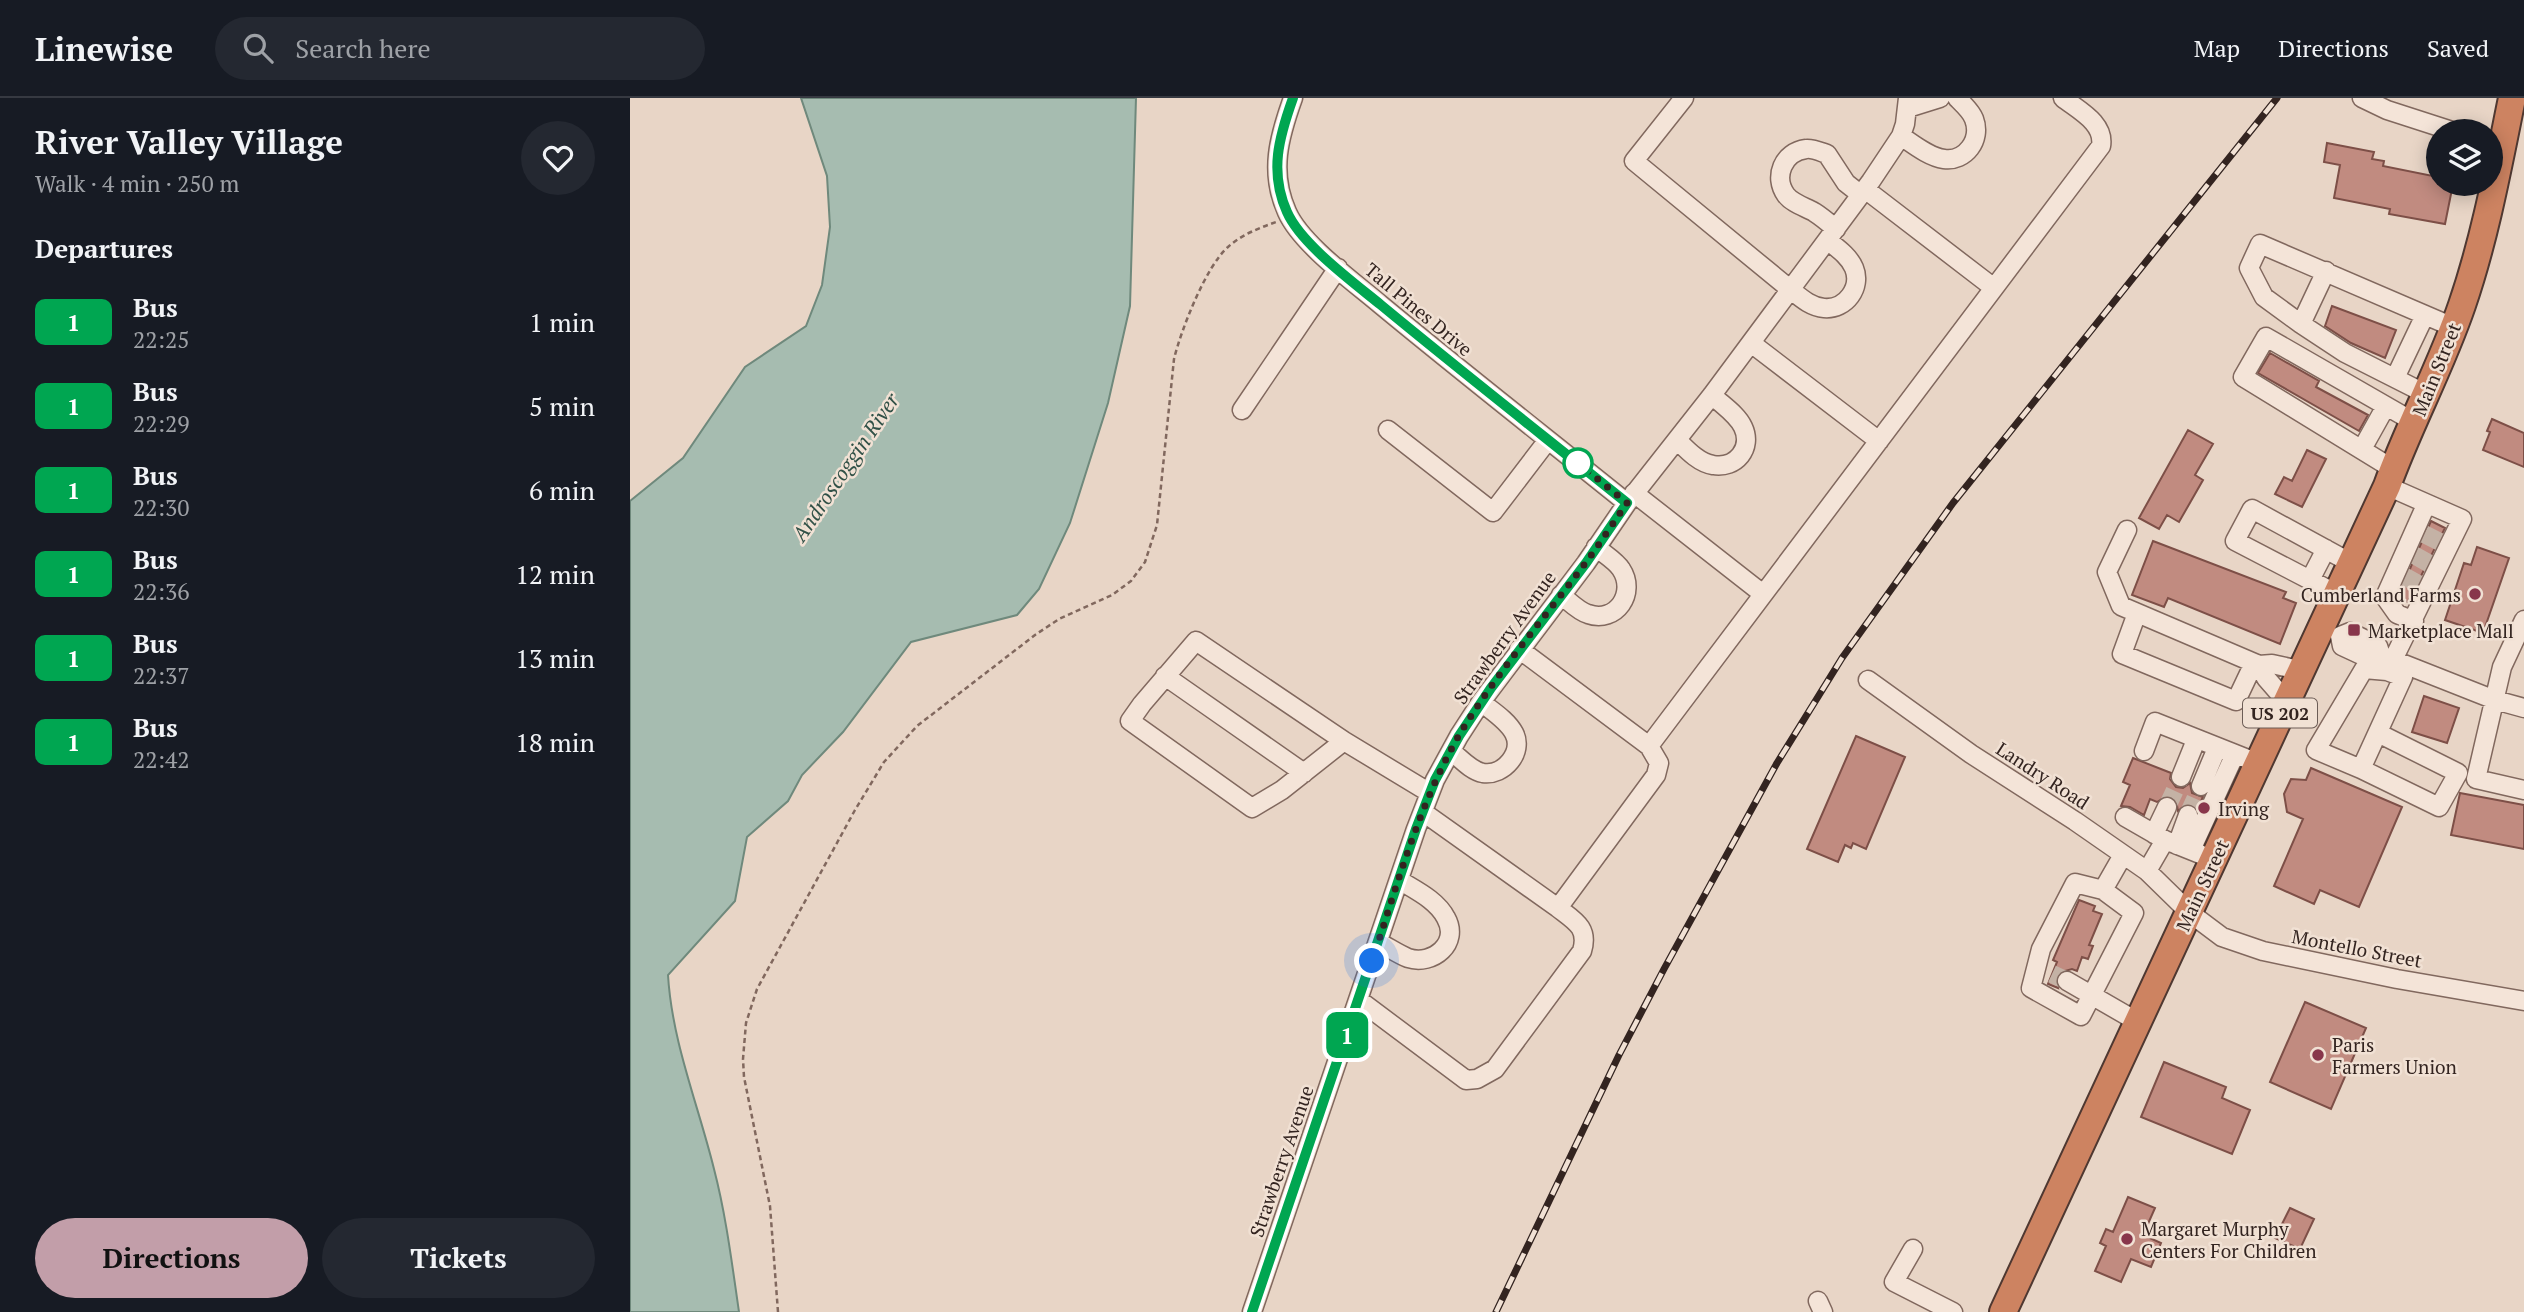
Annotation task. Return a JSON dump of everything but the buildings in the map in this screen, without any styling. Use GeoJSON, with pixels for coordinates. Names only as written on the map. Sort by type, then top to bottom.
{"type":"FeatureCollection","features":[{"type":"Feature","properties":{"kind":"highway","name":"Main Street"},"geometry":{"type":"LineString","coordinates":[[2503,129],[2516,100]]}},
{"type":"Feature","properties":{"kind":"highway","name":"Main Street"},"geometry":{"type":"LineString","coordinates":[[2003,1312],[2190,913],[2180,846],[2246,759],[2286,701],[2300,670],[2330,632],[2337,594],[2454,327],[2486,221],[2489,196]]}},
{"type":"Feature","properties":{"kind":"street"},"geometry":{"type":"LineString","coordinates":[[1684,98],[1633,161],[1806,301],[1827,309],[1838,306],[1848,300],[1855,290],[1857,278],[1853,266],[1817,214],[1787,198],[1780,185],[1784,163],[1793,153],[1808,149],[1827,154],[1846,183],[1863,192],[1994,288]]}},
{"type":"Feature","properties":{"kind":"street"},"geometry":{"type":"LineString","coordinates":[[1908,103],[1940,98]]}},
{"type":"Feature","properties":{"kind":"street"},"geometry":{"type":"LineString","coordinates":[[1900,136],[1934,156],[1958,158],[1967,152],[1976,131],[1974,120],[1957,98]]}},
{"type":"Feature","properties":{"kind":"street"},"geometry":{"type":"LineString","coordinates":[[1649,746],[2101,146],[2102,138],[2095,124],[2063,98]]}},
{"type":"Feature","properties":{"kind":"street"},"geometry":{"type":"LineString","coordinates":[[2362,98],[2387,110],[2426,123]]}},
{"type":"Feature","properties":{"kind":"street","name":"Tall Pines Drive"},"geometry":{"type":"LineString","coordinates":[[1290,99],[1276,163],[1279,191],[1295,225],[1338,268],[1548,440],[1763,594]]}},
{"type":"Feature","properties":{"kind":"street","name":"Strawberry Avenue"},"geometry":{"type":"LineString","coordinates":[[1252,1312],[1423,812],[1451,751],[1481,702],[1630,498],[1751,344],[1863,192],[1900,136],[1908,103]]}},
{"type":"Feature","properties":{"kind":"street"},"geometry":{"type":"LineString","coordinates":[[2426,394],[2344,353],[2301,324],[2264,297],[2249,268],[2260,243],[2454,327]]}},
{"type":"Feature","properties":{"kind":"street"},"geometry":{"type":"LineString","coordinates":[[1242,410],[1338,268]]}},
{"type":"Feature","properties":{"kind":"street"},"geometry":{"type":"LineString","coordinates":[[2301,324],[2326,271]]}},
{"type":"Feature","properties":{"kind":"street"},"geometry":{"type":"LineString","coordinates":[[2395,378],[2425,315]]}},
{"type":"Feature","properties":{"kind":"street"},"geometry":{"type":"LineString","coordinates":[[2387,662],[2414,621],[2413,580],[2432,538],[2462,519],[2426,505],[2390,477],[2362,449],[2243,377],[2266,338],[2414,422]]}},
{"type":"Feature","properties":{"kind":"street"},"geometry":{"type":"LineString","coordinates":[[1751,344],[1879,441]]}},
{"type":"Feature","properties":{"kind":"street"},"geometry":{"type":"LineString","coordinates":[[1677,440],[1690,453],[1712,465],[1725,465],[1738,459],[1745,449],[1747,438],[1743,428],[1737,417],[1712,395]]}},
{"type":"Feature","properties":{"kind":"street"},"geometry":{"type":"LineString","coordinates":[[2362,449],[2386,406]]}},
{"type":"Feature","properties":{"kind":"street"},"geometry":{"type":"LineString","coordinates":[[1388,430],[1493,512],[1548,440]]}},
{"type":"Feature","properties":{"kind":"street"},"geometry":{"type":"LineString","coordinates":[[2414,621],[2397,614],[2385,597],[2413,580],[2432,538],[2426,505]]}},
{"type":"Feature","properties":{"kind":"street"},"geometry":{"type":"LineString","coordinates":[[2337,594],[2235,541],[2252,509],[2351,563]]}},
{"type":"Feature","properties":{"kind":"street"},"geometry":{"type":"LineString","coordinates":[[2127,530],[2107,572],[2121,606],[2257,664],[2273,664],[2300,670]]}},
{"type":"Feature","properties":{"kind":"street"},"geometry":{"type":"LineString","coordinates":[[1561,595],[1586,614],[1601,617],[1624,604],[1628,592],[1620,567],[1596,547]]}},
{"type":"Feature","properties":{"kind":"street"},"geometry":{"type":"LineString","coordinates":[[2303,576],[2326,549]]}},
{"type":"Feature","properties":{"kind":"street"},"geometry":{"type":"LineString","coordinates":[[2137,613],[2122,654],[2236,701],[2257,664]]}},
{"type":"Feature","properties":{"kind":"street"},"geometry":{"type":"LineString","coordinates":[[2476,779],[2502,667],[2524,620]]}},
{"type":"Feature","properties":{"kind":"street"},"geometry":{"type":"LineString","coordinates":[[2330,632],[2350,632],[2378,646],[2387,662],[2403,677],[2361,769]]}},
{"type":"Feature","properties":{"kind":"street"},"geometry":{"type":"LineString","coordinates":[[1344,741],[1282,790],[1252,808],[1130,721],[1196,640],[1344,741],[1430,793]]}},
{"type":"Feature","properties":{"kind":"street"},"geometry":{"type":"LineString","coordinates":[[1520,649],[1649,746],[1659,763],[1656,775],[1558,908]]}},
{"type":"Feature","properties":{"kind":"street"},"geometry":{"type":"LineString","coordinates":[[2458,772],[2439,807],[2316,750],[2364,669],[2387,662],[2495,700],[2523,705]]}},
{"type":"Feature","properties":{"kind":"street"},"geometry":{"type":"LineString","coordinates":[[2257,664],[2286,701]]}},
{"type":"Feature","properties":{"kind":"street"},"geometry":{"type":"LineString","coordinates":[[1165,676],[1304,773]]}},
{"type":"Feature","properties":{"kind":"street","name":"Landry Road"},"geometry":{"type":"LineString","coordinates":[[1868,680],[1971,754],[2147,871],[2190,913]]}},
{"type":"Feature","properties":{"kind":"street"},"geometry":{"type":"LineString","coordinates":[[1451,751],[1473,769],[1483,773],[1504,768],[1512,760],[1516,750],[1516,736],[1510,727],[1481,702]]}},
{"type":"Feature","properties":{"kind":"street"},"geometry":{"type":"LineString","coordinates":[[2144,751],[2155,722],[2246,759]]}},
{"type":"Feature","properties":{"kind":"street"},"geometry":{"type":"LineString","coordinates":[[2378,733],[2458,772],[2524,790]]}},
{"type":"Feature","properties":{"kind":"street"},"geometry":{"type":"LineString","coordinates":[[2181,777],[2196,740]]}},
{"type":"Feature","properties":{"kind":"street"},"geometry":{"type":"LineString","coordinates":[[2201,786],[2217,748]]}},
{"type":"Feature","properties":{"kind":"street"},"geometry":{"type":"LineString","coordinates":[[2168,807],[2180,846]]}},
{"type":"Feature","properties":{"kind":"street"},"geometry":{"type":"LineString","coordinates":[[1359,1000],[1466,1080],[1477,1079],[1495,1069],[1582,951],[1585,940],[1577,922],[1423,812]]}},
{"type":"Feature","properties":{"kind":"street"},"geometry":{"type":"LineString","coordinates":[[2147,871],[2180,846],[2188,816]]}},
{"type":"Feature","properties":{"kind":"street"},"geometry":{"type":"LineString","coordinates":[[2124,817],[2180,846]]}},
{"type":"Feature","properties":{"kind":"street"},"geometry":{"type":"LineString","coordinates":[[2103,890],[2123,855]]}},
{"type":"Feature","properties":{"kind":"street"},"geometry":{"type":"LineString","coordinates":[[1378,942],[1408,958],[1424,960],[1437,956],[1447,945],[1450,931],[1447,919],[1440,909],[1399,880]]}},
{"type":"Feature","properties":{"kind":"street"},"geometry":{"type":"LineString","coordinates":[[2052,974],[2031,988],[2081,1016],[2091,995],[2134,913],[2103,890],[2075,883],[2041,949],[2052,974],[2091,995],[2138,1022]]}},
{"type":"Feature","properties":{"kind":"street","name":"Montello Street"},"geometry":{"type":"LineString","coordinates":[[2190,913],[2222,937],[2263,951],[2524,1002]]}},
{"type":"Feature","properties":{"kind":"street"},"geometry":{"type":"LineString","coordinates":[[1913,1250],[1894,1282],[1953,1312]]}},
{"type":"Feature","properties":{"kind":"path"},"geometry":{"type":"LineString","coordinates":[[778,1312],[770,1206],[744,1077],[746,1023],[757,989],[855,810],[894,750],[917,726],[1035,635],[1059,619],[1112,595],[1138,572],[1150,551],[1157,525],[1174,359],[1180,336],[1219,256],[1243,236],[1276,222]]}},
{"type":"Feature","properties":{"kind":"water","name":"Androscoggin River"},"geometry":{"type":"Polygon","coordinates":[[[801,98],[1136,98],[1130,306],[1108,403],[1070,523],[1039,589],[1017,615],[911,642],[843,732],[802,775],[788,801],[747,837],[735,901],[668,975],[680,1049],[722,1204],[739,1312],[630,1312],[630,501],[683,458],[745,367],[806,326],[822,285],[830,227],[827,176],[801,98]]]}},
{"type":"Feature","properties":{"kind":"tunnel"},"geometry":{"type":"LineString","coordinates":[[2424,534],[2440,542]]}},
{"type":"Feature","properties":{"kind":"tunnel"},"geometry":{"type":"LineString","coordinates":[[2414,555],[2430,564]]}},
{"type":"Feature","properties":{"kind":"tunnel"},"geometry":{"type":"LineString","coordinates":[[2404,576],[2420,585]]}},
{"type":"Feature","properties":{"kind":"tunnel"},"geometry":{"type":"LineString","coordinates":[[2167,807],[2181,777]]}},
{"type":"Feature","properties":{"kind":"tunnel"},"geometry":{"type":"LineString","coordinates":[[2188,815],[2201,786]]}},
{"type":"Feature","properties":{"kind":"tunnel"},"geometry":{"type":"LineString","coordinates":[[2052,974],[2067,981]]}},
{"type":"Feature","properties":{"kind":"railway"},"geometry":{"type":"LineString","coordinates":[[1496,1312],[1619,1055],[1664,969],[1777,763],[1842,658],[1953,503],[2277,98]]}},
{"type":"Feature","properties":{"kind":"bus line","name":"1"},"geometry":{"type":"LineString","coordinates":[[1252,1312],[1435,780],[1459,736],[1491,688],[1586,563],[1627,503],[1433,348],[1307,240],[1287,212],[1276,173],[1280,135],[1293,98]]}},
{"type":"Feature","properties":{"kind":"place","name":"Cumberland Farms"},"geometry":{"type":"Point","coordinates":[2475,594]}},
{"type":"Feature","properties":{"kind":"place","name":"Marketplace Mall"},"geometry":{"type":"Point","coordinates":[2354,630]}},
{"type":"Feature","properties":{"kind":"place","name":"Irving"},"geometry":{"type":"Point","coordinates":[2204,808]}},
{"type":"Feature","properties":{"kind":"place","name":"Paris Farmers Union"},"geometry":{"type":"Point","coordinates":[2318,1055]}},
{"type":"Feature","properties":{"kind":"place","name":"Margaret Murphy Centers For Children"},"geometry":{"type":"Point","coordinates":[2127,1239]}},
{"type":"Feature","properties":{"kind":"route"},"geometry":{"type":"LineString","coordinates":[[1372,961],[1416,829],[1435,780],[1459,736],[1491,688],[1586,563],[1627,503],[1578,463]]}}]}
